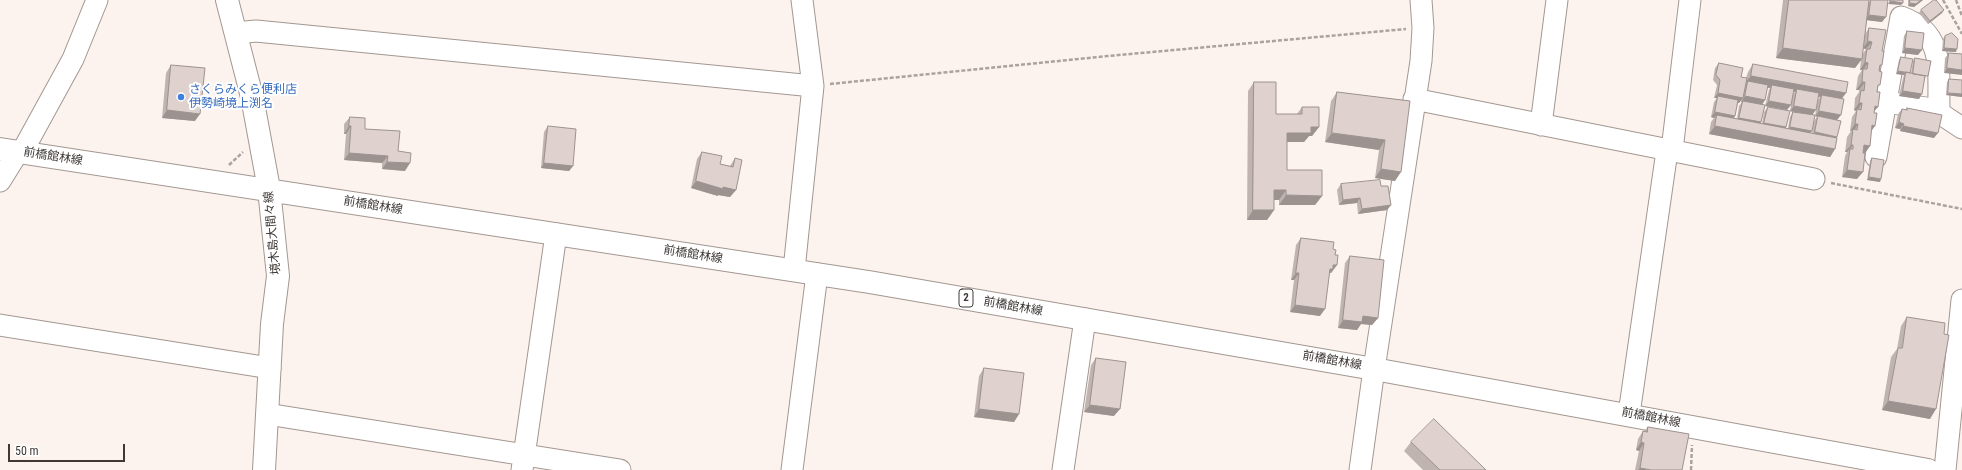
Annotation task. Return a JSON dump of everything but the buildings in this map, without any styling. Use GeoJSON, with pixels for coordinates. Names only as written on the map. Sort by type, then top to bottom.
{"type":"FeatureCollection","features":[{"type":"Feature","properties":{"kind":"main road","name":"境木島大間々線"},"geometry":{"type":"LineString","coordinates":[[227,0],[252,97],[269,189],[278,276],[272,324],[264,470]]}},
{"type":"Feature","properties":{"kind":"main road","name":"前橋館林線"},"geometry":{"type":"LineString","coordinates":[[13,151],[794,270],[1629,414],[1920,469]]}},
{"type":"Feature","properties":{"kind":"street"},"geometry":{"type":"LineString","coordinates":[[0,181],[13,151],[73,59],[97,0]]}},
{"type":"Feature","properties":{"kind":"street"},"geometry":{"type":"LineString","coordinates":[[794,270],[813,86],[802,0]]}},
{"type":"Feature","properties":{"kind":"street"},"geometry":{"type":"LineString","coordinates":[[1360,470],[1414,99],[1421,61],[1423,28],[1422,0]]}},
{"type":"Feature","properties":{"kind":"street"},"geometry":{"type":"LineString","coordinates":[[1541,124],[1557,0]]}},
{"type":"Feature","properties":{"kind":"street"},"geometry":{"type":"LineString","coordinates":[[1629,414],[1670,150],[1690,0]]}},
{"type":"Feature","properties":{"kind":"street"},"geometry":{"type":"LineString","coordinates":[[1876,157],[1901,17],[1914,22],[1929,34],[1936,51],[1939,110],[1941,114],[1962,128]]}},
{"type":"Feature","properties":{"kind":"street"},"geometry":{"type":"LineString","coordinates":[[236,33],[256,31],[813,86]]}},
{"type":"Feature","properties":{"kind":"street"},"geometry":{"type":"LineString","coordinates":[[1414,99],[1814,179]]}},
{"type":"Feature","properties":{"kind":"street"},"geometry":{"type":"LineString","coordinates":[[1886,102],[1939,110]]}},
{"type":"Feature","properties":{"kind":"street"},"geometry":{"type":"LineString","coordinates":[[523,462],[556,234]]}},
{"type":"Feature","properties":{"kind":"street"},"geometry":{"type":"LineString","coordinates":[[792,470],[817,274]]}},
{"type":"Feature","properties":{"kind":"street"},"geometry":{"type":"LineString","coordinates":[[1945,470],[1962,300]]}},
{"type":"Feature","properties":{"kind":"street"},"geometry":{"type":"LineString","coordinates":[[1063,470],[1084,319]]}},
{"type":"Feature","properties":{"kind":"street"},"geometry":{"type":"LineString","coordinates":[[0,325],[270,368]]}},
{"type":"Feature","properties":{"kind":"street"},"geometry":{"type":"LineString","coordinates":[[267,414],[523,462],[620,470]]}},
{"type":"Feature","properties":{"kind":"path"},"geometry":{"type":"LineString","coordinates":[[1943,0],[1962,34]]}},
{"type":"Feature","properties":{"kind":"path"},"geometry":{"type":"LineString","coordinates":[[1956,0],[1962,16]]}},
{"type":"Feature","properties":{"kind":"path"},"geometry":{"type":"LineString","coordinates":[[813,86],[1108,56],[1423,28]]}},
{"type":"Feature","properties":{"kind":"path"},"geometry":{"type":"LineString","coordinates":[[223,167],[236,160],[245,146]]}},
{"type":"Feature","properties":{"kind":"path"},"geometry":{"type":"LineString","coordinates":[[1814,179],[1962,209]]}},
{"type":"Feature","properties":{"kind":"path"},"geometry":{"type":"LineString","coordinates":[[1691,470],[1694,426]]}},
{"type":"Feature","properties":{"kind":"place","name":"さくらみくら便利店 伊勢崎境上渕名"},"geometry":{"type":"Point","coordinates":[181,97]}}]}
